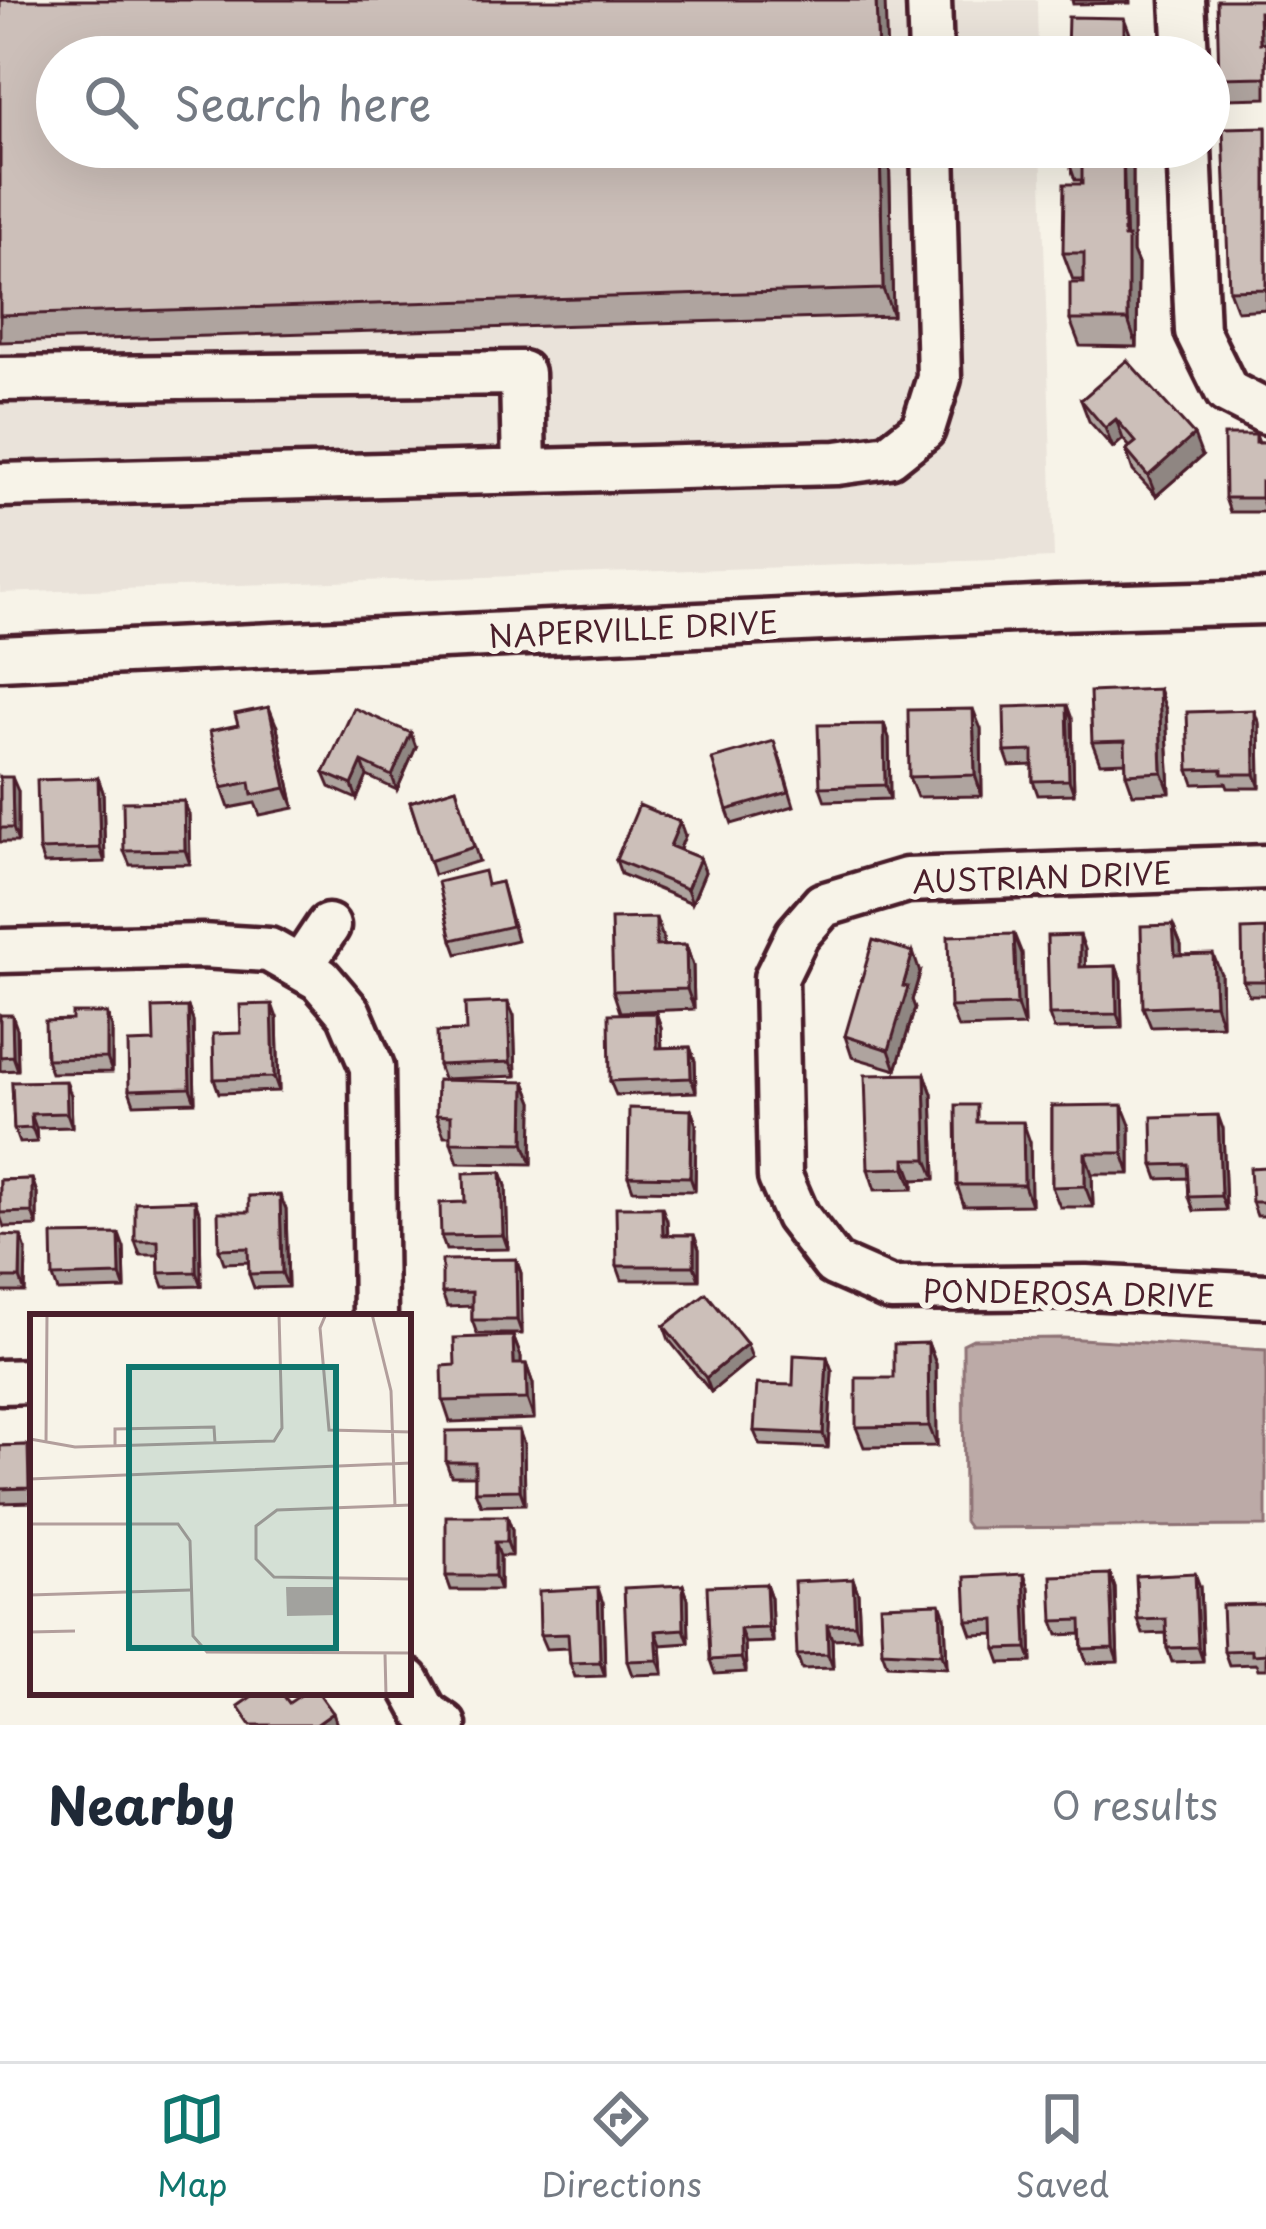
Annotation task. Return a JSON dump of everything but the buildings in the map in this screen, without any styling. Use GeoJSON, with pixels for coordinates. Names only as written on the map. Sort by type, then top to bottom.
{"type":"FeatureCollection","features":[{"type":"Feature","properties":{"kind":"street"},"geometry":{"type":"LineString","coordinates":[[929,0],[930,36]]}},
{"type":"Feature","properties":{"kind":"street"},"geometry":{"type":"LineString","coordinates":[[1183,0],[1185,36]]}},
{"type":"Feature","properties":{"kind":"street"},"geometry":{"type":"LineString","coordinates":[[0,485],[837,463],[889,456],[922,429],[939,377],[934,168]]}},
{"type":"Feature","properties":{"kind":"street"},"geometry":{"type":"LineString","coordinates":[[1190,168],[1197,331],[1227,392],[1266,412]]}},
{"type":"Feature","properties":{"kind":"street"},"geometry":{"type":"LineString","coordinates":[[0,379],[522,373],[524,471]]}},
{"type":"Feature","properties":{"kind":"street","name":"NAPERVILLE DRIVE"},"geometry":{"type":"LineString","coordinates":[[0,658],[1266,602]]}},
{"type":"Feature","properties":{"kind":"street","name":"AUSTRIAN DRIVE"},"geometry":{"type":"LineString","coordinates":[[823,905],[907,880],[1266,867]]}},
{"type":"Feature","properties":{"kind":"street","name":"PONDEROSA DRIVE"},"geometry":{"type":"LineString","coordinates":[[823,905],[797,935],[776,978],[777,1119],[780,1177],[797,1216],[834,1264],[891,1289],[1086,1287],[1266,1296]]}},
{"type":"Feature","properties":{"kind":"street"},"geometry":{"type":"LineString","coordinates":[[302,965],[328,926]]}},
{"type":"Feature","properties":{"kind":"street"},"geometry":{"type":"LineString","coordinates":[[0,951],[201,946],[269,950],[320,979],[349,1013],[372,1066],[375,1314]]}},
{"type":"Feature","properties":{"kind":"street"},"geometry":{"type":"LineString","coordinates":[[0,1382],[30,1381]]}},
{"type":"Feature","properties":{"kind":"street"},"geometry":{"type":"LineString","coordinates":[[411,1686],[425,1712],[444,1725]]}},
{"type":"Feature","properties":{"kind":"shaded area"},"geometry":{"type":"Polygon","coordinates":[[[0,0],[1037,0],[1038,36],[36,36],[36,168],[1042,168],[1054,558],[0,593],[0,0]]]}},
{"type":"Feature","properties":{"kind":"shaded area"},"geometry":{"type":"Polygon","coordinates":[[[1063,1338],[1266,1350],[1266,1526],[969,1528],[964,1521],[963,1344],[973,1339],[1063,1338]]]}}]}
